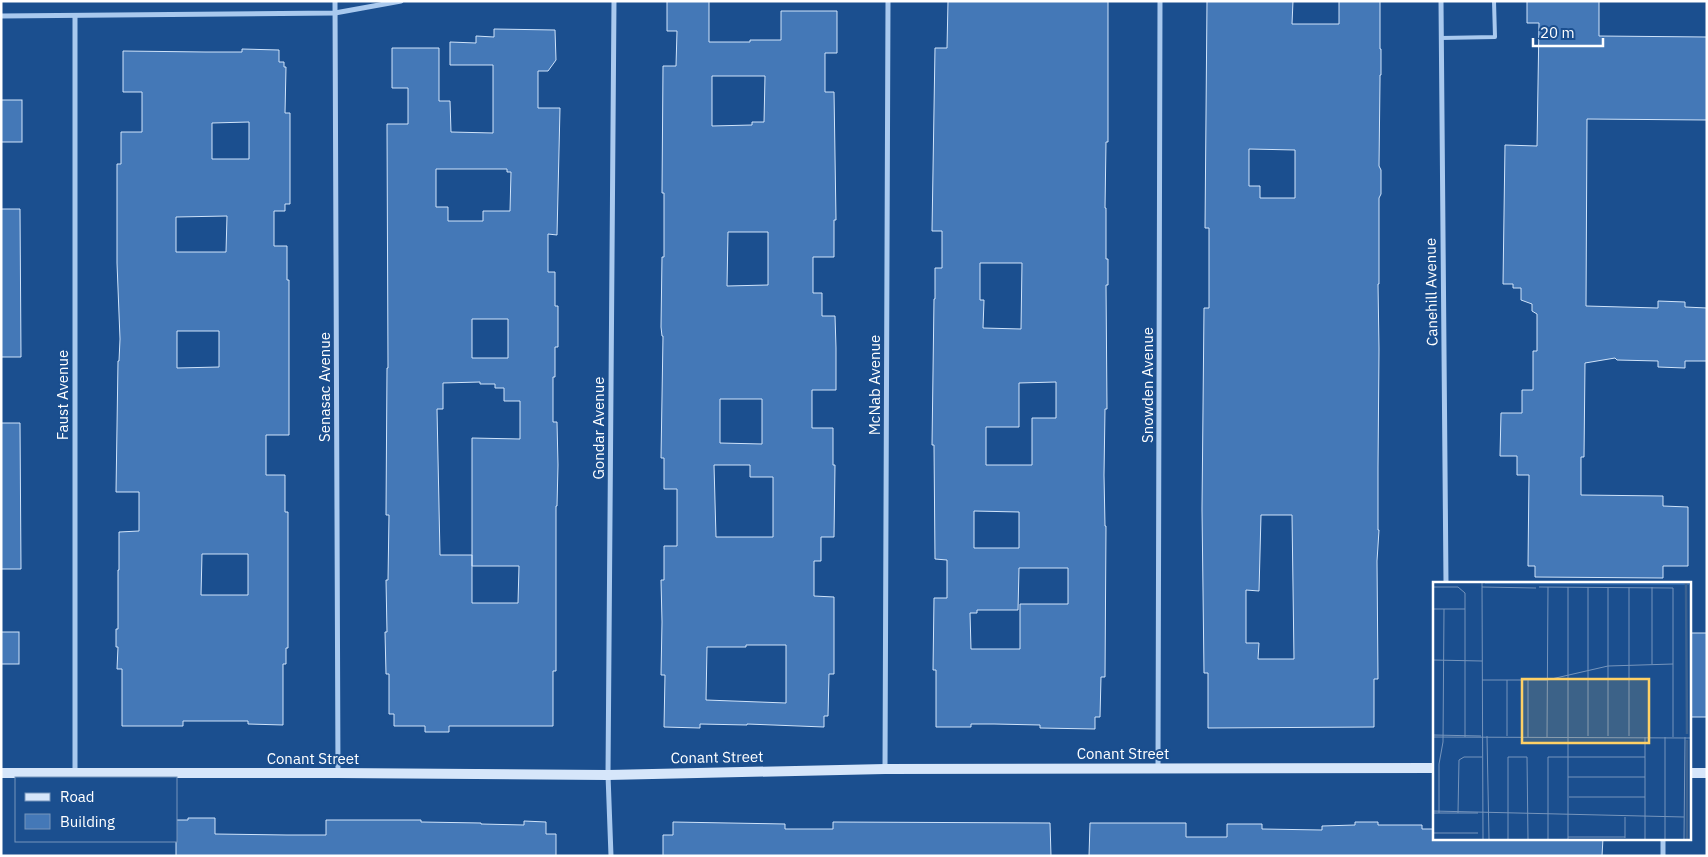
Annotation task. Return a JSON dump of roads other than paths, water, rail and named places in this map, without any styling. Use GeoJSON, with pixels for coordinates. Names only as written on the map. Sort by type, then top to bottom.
{"type":"FeatureCollection","features":[{"type":"Feature","properties":{"kind":"street","name":"Senasac Avenue"},"geometry":{"type":"LineString","coordinates":[[335,1],[338,773]]}},
{"type":"Feature","properties":{"kind":"street"},"geometry":{"type":"LineString","coordinates":[[1,16],[335,13],[401,1]]}},
{"type":"Feature","properties":{"kind":"street","name":"Gondar Avenue"},"geometry":{"type":"LineString","coordinates":[[611,856],[608,775],[614,1]]}},
{"type":"Feature","properties":{"kind":"street","name":"McNab Avenue"},"geometry":{"type":"LineString","coordinates":[[885,769],[888,1]]}},
{"type":"Feature","properties":{"kind":"street","name":"Snowden Avenue"},"geometry":{"type":"LineString","coordinates":[[1158,768],[1160,1]]}},
{"type":"Feature","properties":{"kind":"street","name":"Canehill Avenue"},"geometry":{"type":"LineString","coordinates":[[1441,1],[1446,582]]}},
{"type":"Feature","properties":{"kind":"street","name":"Faust Avenue"},"geometry":{"type":"LineString","coordinates":[[75,16],[75,773]]}},
{"type":"Feature","properties":{"kind":"street","name":"Conant Street"},"geometry":{"type":"LineString","coordinates":[[1,773],[608,775],[885,769],[1433,768]]}},
{"type":"Feature","properties":{"kind":"street"},"geometry":{"type":"LineString","coordinates":[[1690,773],[1707,773]]}},
{"type":"Feature","properties":{"kind":"street"},"geometry":{"type":"LineString","coordinates":[[1663,840],[1663,856]]}},
{"type":"Feature","properties":{"kind":"lane"},"geometry":{"type":"LineString","coordinates":[[1441,38],[1495,37],[1494,1]]}}]}
